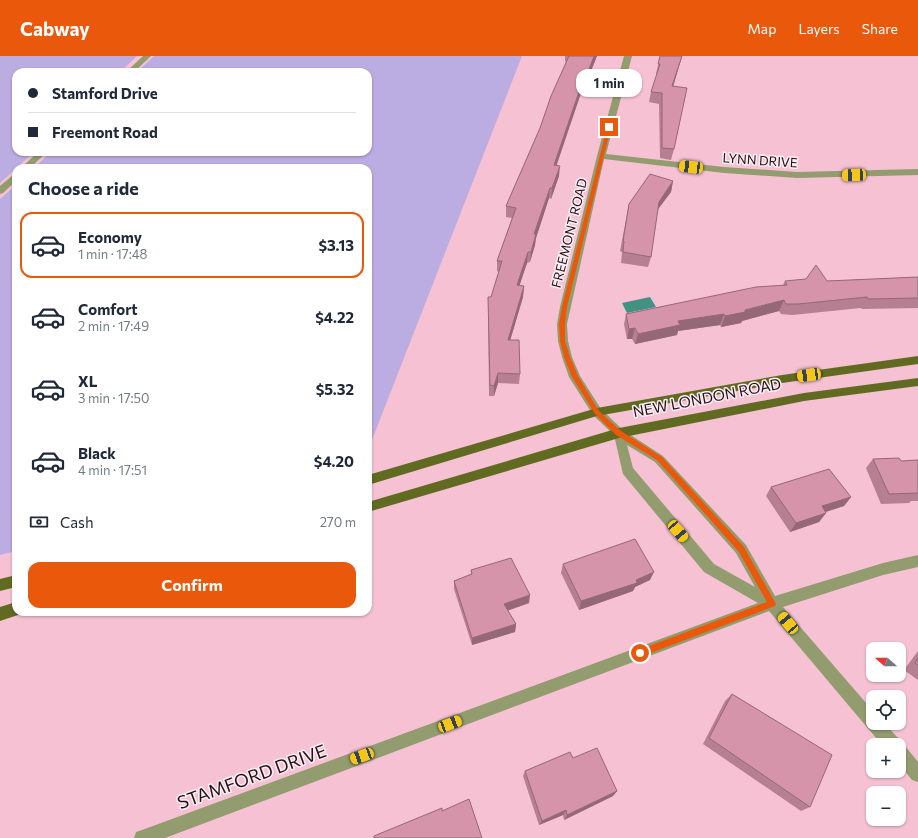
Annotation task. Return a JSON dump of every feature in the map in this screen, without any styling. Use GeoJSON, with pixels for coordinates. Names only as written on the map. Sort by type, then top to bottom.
{"type":"FeatureCollection","features":[{"type":"Feature","properties":{"kind":"main road","name":"NEW LONDON ROAD"},"geometry":{"type":"LineString","coordinates":[[372,479],[597,412],[782,378],[918,360]]}},
{"type":"Feature","properties":{"kind":"main road","name":"NEW LONDON ROAD"},"geometry":{"type":"LineString","coordinates":[[372,507],[619,433],[804,397],[918,382]]}},
{"type":"Feature","properties":{"kind":"main road"},"geometry":{"type":"LineString","coordinates":[[0,585],[12,582]]}},
{"type":"Feature","properties":{"kind":"main road"},"geometry":{"type":"LineString","coordinates":[[0,614],[12,611]]}},
{"type":"Feature","properties":{"kind":"street"},"geometry":{"type":"LineString","coordinates":[[134,68],[147,56]]}},
{"type":"Feature","properties":{"kind":"street","name":"FREEMONT ROAD"},"geometry":{"type":"LineString","coordinates":[[628,56],[601,156],[565,307],[562,324],[563,341],[567,357],[575,377],[597,412],[619,433],[659,459],[741,549],[772,604]]}},
{"type":"Feature","properties":{"kind":"street"},"geometry":{"type":"LineString","coordinates":[[30,164],[38,156]]}},
{"type":"Feature","properties":{"kind":"street","name":"LYNN DRIVE"},"geometry":{"type":"LineString","coordinates":[[601,156],[724,170],[789,175],[826,176],[918,172]]}},
{"type":"Feature","properties":{"kind":"street"},"geometry":{"type":"LineString","coordinates":[[0,191],[12,180]]}},
{"type":"Feature","properties":{"kind":"street"},"geometry":{"type":"LineString","coordinates":[[619,433],[627,470],[708,568],[772,604],[866,715]]}},
{"type":"Feature","properties":{"kind":"street","name":"STAMFORD DRIVE"},"geometry":{"type":"LineString","coordinates":[[142,838],[772,604],[883,569],[918,561]]}},
{"type":"Feature","properties":{"kind":"street"},"geometry":{"type":"LineString","coordinates":[[879,730],[886,738]]}},
{"type":"Feature","properties":{"kind":"street"},"geometry":{"type":"LineString","coordinates":[[906,760],[918,774]]}},
{"type":"Feature","properties":{"kind":"shaded area"},"geometry":{"type":"Polygon","coordinates":[[[0,56],[137,56],[124,68],[12,68],[12,156],[30,156],[21,164],[12,164],[12,172],[0,183],[0,56]]]}},
{"type":"Feature","properties":{"kind":"shaded area"},"geometry":{"type":"Polygon","coordinates":[[[154,56],[522,56],[372,440],[372,164],[38,164],[47,156],[372,156],[372,68],[141,68],[154,56]]]}},
{"type":"Feature","properties":{"kind":"shaded area"},"geometry":{"type":"Polygon","coordinates":[[[12,188],[12,552],[0,555],[0,199],[12,188]]]}},
{"type":"Feature","properties":{"kind":"shaded area"},"geometry":{"type":"Polygon","coordinates":[[[650,297],[656,307],[627,313],[622,303],[650,297]]]}},
{"type":"Feature","properties":{"kind":"building"},"geometry":{"type":"Polygon","coordinates":[[[569,56],[594,56],[584,83],[582,83],[554,165],[560,166],[552,188],[550,188],[534,234],[536,234],[531,252],[528,252],[517,285],[524,286],[508,340],[519,340],[520,374],[498,373],[494,386],[490,385],[488,297],[491,297],[502,261],[497,261],[516,208],[506,206],[569,56]]]}},
{"type":"Feature","properties":{"kind":"building"},"geometry":{"type":"Polygon","coordinates":[[[660,56],[682,56],[672,86],[687,88],[674,149],[662,148],[662,93],[651,92],[660,64],[658,64],[660,56]]]}},
{"type":"Feature","properties":{"kind":"building"},"geometry":{"type":"Polygon","coordinates":[[[650,174],[673,181],[659,202],[651,257],[623,252],[623,241],[629,204],[650,174]]]}},
{"type":"Feature","properties":{"kind":"building"},"geometry":{"type":"Polygon","coordinates":[[[816,265],[827,281],[918,277],[918,298],[868,299],[867,297],[798,304],[786,304],[784,300],[745,310],[745,312],[725,316],[724,314],[678,321],[680,325],[638,334],[635,328],[629,329],[626,314],[756,287],[787,285],[785,281],[806,279],[816,265]]]}},
{"type":"Feature","properties":{"kind":"building"},"geometry":{"type":"Polygon","coordinates":[[[899,458],[901,461],[918,460],[918,493],[889,494],[873,459],[899,458]]]}},
{"type":"Feature","properties":{"kind":"building"},"geometry":{"type":"Polygon","coordinates":[[[829,469],[851,497],[822,506],[826,513],[796,523],[771,487],[829,469]]]}},
{"type":"Feature","properties":{"kind":"building"},"geometry":{"type":"Polygon","coordinates":[[[635,539],[654,572],[636,580],[637,583],[581,601],[563,564],[635,539]]]}},
{"type":"Feature","properties":{"kind":"building"},"geometry":{"type":"Polygon","coordinates":[[[511,558],[530,595],[504,604],[516,624],[472,638],[454,581],[472,574],[471,570],[511,558]]]}},
{"type":"Feature","properties":{"kind":"building"},"geometry":{"type":"Polygon","coordinates":[[[918,658],[918,665],[915,663],[918,658]]]}},
{"type":"Feature","properties":{"kind":"building"},"geometry":{"type":"Polygon","coordinates":[[[732,694],[832,755],[810,807],[709,738],[732,694]]]}},
{"type":"Feature","properties":{"kind":"building"},"geometry":{"type":"Polygon","coordinates":[[[597,748],[617,791],[567,815],[566,810],[542,821],[525,771],[570,752],[573,758],[597,748]]]}},
{"type":"Feature","properties":{"kind":"building"},"geometry":{"type":"Polygon","coordinates":[[[469,799],[482,838],[374,838],[374,836],[442,808],[442,811],[469,799]]]}},
{"type":"Feature","properties":{"kind":"route"},"geometry":{"type":"LineString","coordinates":[[609,127],[565,307],[562,324],[563,341],[567,357],[575,377],[597,412],[619,433],[659,459],[741,549],[772,604],[640,653]]}}]}
